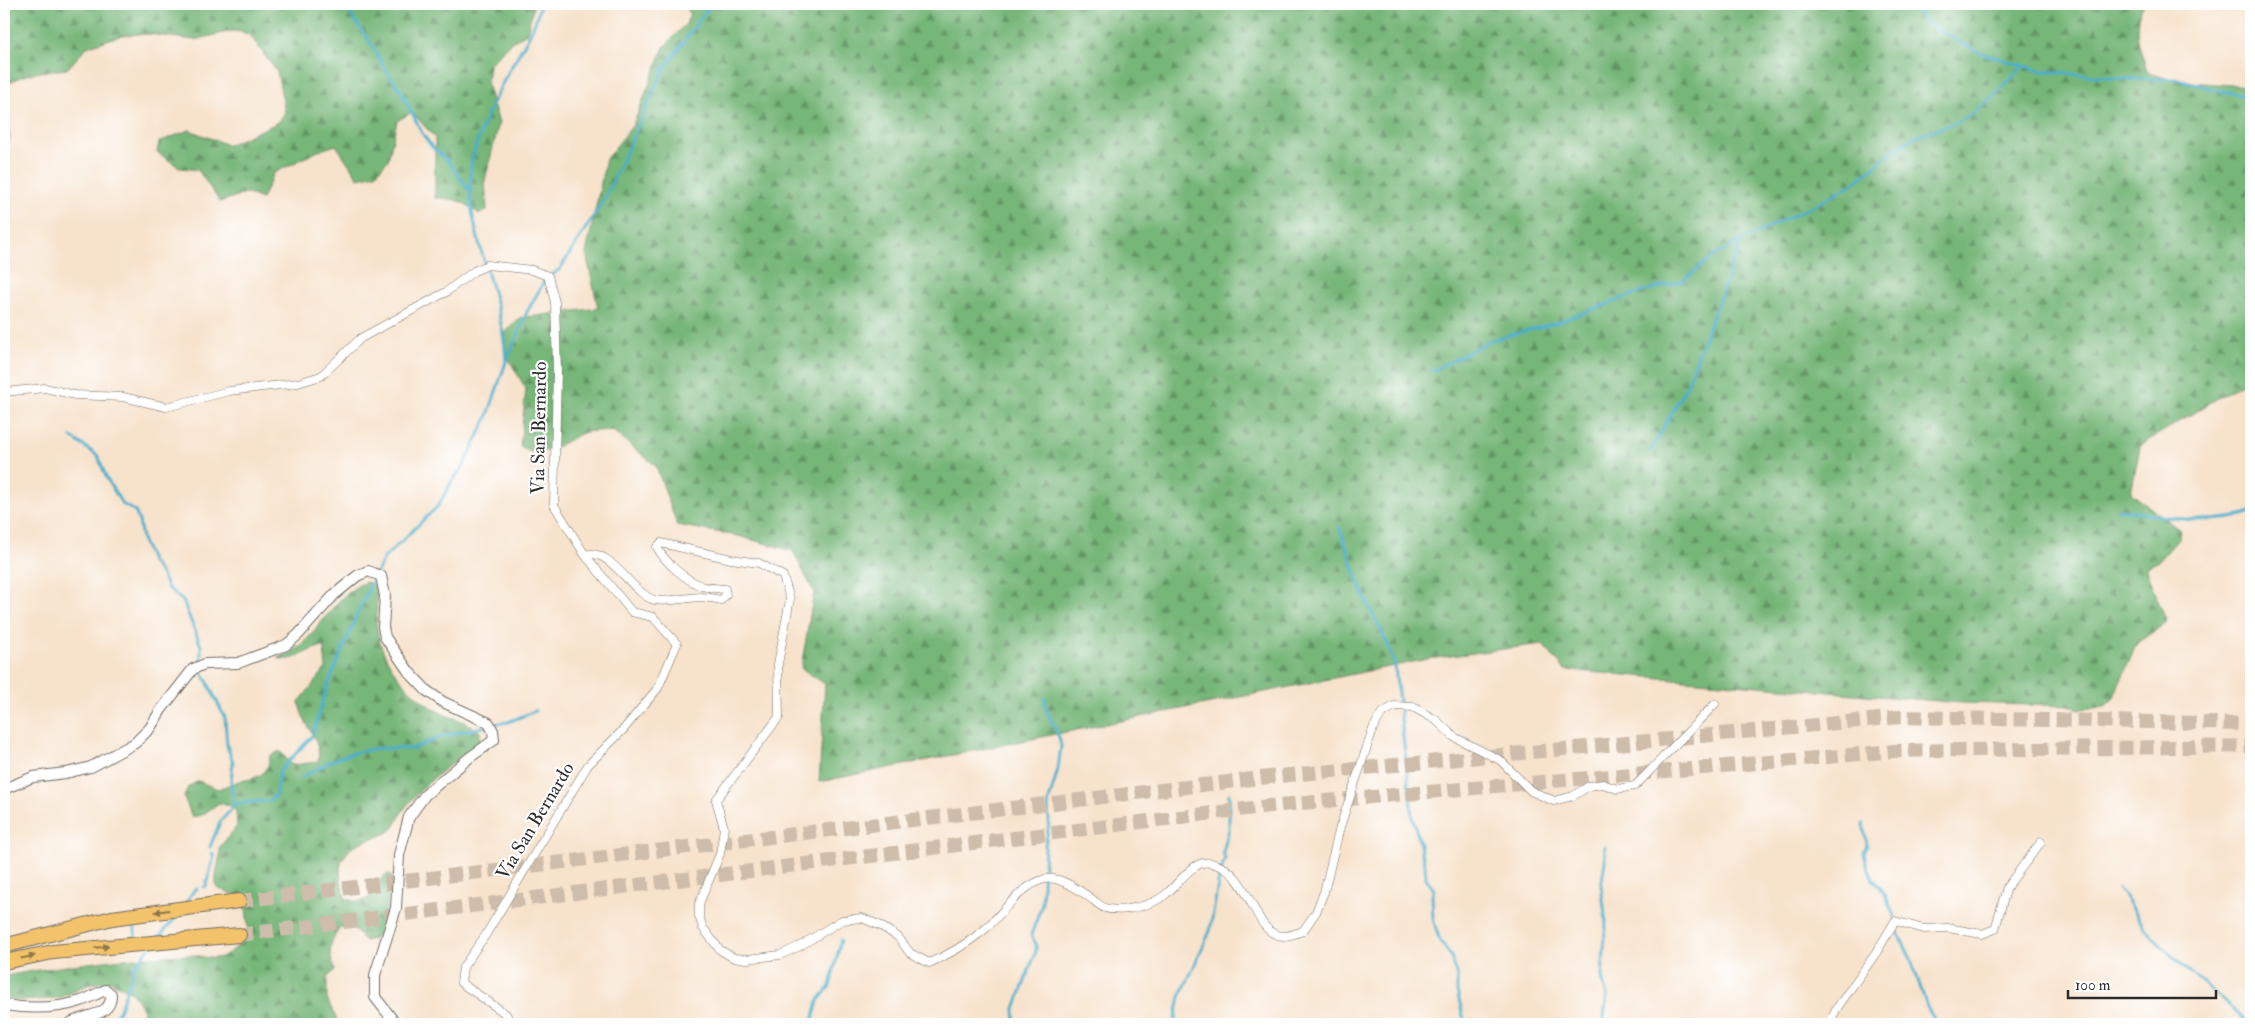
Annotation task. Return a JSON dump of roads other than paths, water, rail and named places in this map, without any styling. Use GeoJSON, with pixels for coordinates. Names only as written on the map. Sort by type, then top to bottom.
{"type":"FeatureCollection","features":[{"type":"Feature","properties":{"kind":"highway"},"geometry":{"type":"LineString","coordinates":[[4,946],[112,918],[239,901]]}},
{"type":"Feature","properties":{"kind":"highway"},"geometry":{"type":"LineString","coordinates":[[4,962],[53,952],[239,935]]}},
{"type":"Feature","properties":{"kind":"street","name":"Via San Bernardo"},"geometry":{"type":"LineString","coordinates":[[4,392],[45,388],[75,395],[123,397],[166,407],[229,391],[298,383],[321,376],[361,338],[446,292],[474,271],[488,265],[532,270],[548,276],[555,302],[557,371],[554,505],[585,555],[632,612],[653,617],[677,644],[658,688],[623,730],[588,765],[485,936],[463,966],[462,983],[506,1014],[511,1024]]}},
{"type":"Feature","properties":{"kind":"street"},"geometry":{"type":"LineString","coordinates":[[585,555],[593,553],[604,556],[639,590],[655,600],[703,597],[721,600],[726,594],[725,589],[702,586],[684,575],[664,559],[657,547],[661,543],[731,559],[759,563],[783,576],[790,599],[778,664],[779,717],[716,800],[724,828],[720,854],[699,904],[699,916],[703,928],[720,950],[734,958],[747,959],[780,955],[800,946],[842,920],[862,918],[882,926],[898,937],[910,953],[930,963],[944,957],[985,929],[996,916],[1027,888],[1046,879],[1062,881],[1105,908],[1127,909],[1149,903],[1165,895],[1194,867],[1209,862],[1225,868],[1240,882],[1251,899],[1258,918],[1269,932],[1284,936],[1303,932],[1316,912],[1324,892],[1340,827],[1374,728],[1381,714],[1394,706],[1413,707],[1436,720],[1454,737],[1500,760],[1532,791],[1554,801],[1573,796],[1589,786],[1603,784],[1617,789],[1635,786],[1715,704]]}},
{"type":"Feature","properties":{"kind":"street"},"geometry":{"type":"LineString","coordinates":[[4,789],[33,777],[66,773],[91,767],[126,748],[145,734],[161,710],[194,669],[205,664],[238,663],[286,645],[298,635],[334,595],[357,576],[368,571],[382,576],[385,596],[382,627],[385,637],[409,672],[428,691],[443,702],[489,723],[494,740],[469,758],[425,795],[409,816],[399,855],[396,908],[375,975],[375,997],[396,1024]]}},
{"type":"Feature","properties":{"kind":"street"},"geometry":{"type":"LineString","coordinates":[[1829,1024],[1837,1008],[1876,953],[1895,921],[1924,929],[1948,928],[1982,934],[1995,929],[2007,887],[2040,842]]}},
{"type":"Feature","properties":{"kind":"street"},"geometry":{"type":"LineString","coordinates":[[4,1005],[26,1008],[49,1007],[82,1001],[106,990],[111,994],[109,1008],[96,1014],[78,1018],[69,1024]]}},
{"type":"Feature","properties":{"kind":"waterway"},"geometry":{"type":"LineString","coordinates":[[343,4],[401,91],[422,133],[432,147],[448,161],[469,190]]}},
{"type":"Feature","properties":{"kind":"waterway"},"geometry":{"type":"LineString","coordinates":[[506,361],[496,301],[472,211],[471,165],[477,142],[488,114],[505,78],[532,30],[540,4]]}},
{"type":"Feature","properties":{"kind":"waterway"},"geometry":{"type":"LineString","coordinates":[[210,847],[220,822],[237,803],[269,801],[276,795],[279,772],[312,736],[327,687],[362,603],[384,558],[438,506],[452,481],[463,467],[487,418],[506,362],[527,312],[545,280],[560,269],[605,198],[664,69],[711,4]]}},
{"type":"Feature","properties":{"kind":"waterway"},"geometry":{"type":"LineString","coordinates":[[1907,4],[1936,29],[1981,53],[2042,71],[2130,79],[2178,79],[2251,97]]}},
{"type":"Feature","properties":{"kind":"waterway"},"geometry":{"type":"LineString","coordinates":[[1432,371],[1492,340],[1555,323],[1641,292],[1682,281],[1715,255],[1821,202],[1854,183],[1893,151],[1916,136],[1955,123],[1974,113],[1994,96],[2023,66]]}},
{"type":"Feature","properties":{"kind":"waterway"},"geometry":{"type":"LineString","coordinates":[[1651,451],[1687,385],[1741,241]]}},
{"type":"Feature","properties":{"kind":"waterway"},"geometry":{"type":"LineString","coordinates":[[71,437],[98,456],[106,477],[122,504],[135,511],[142,539],[151,561],[162,575],[167,587],[183,601],[201,646],[201,669],[225,718],[227,746],[233,762],[231,781],[234,805]]}},
{"type":"Feature","properties":{"kind":"waterway"},"geometry":{"type":"LineString","coordinates":[[2118,509],[2167,517],[2203,520],[2236,517],[2251,512]]}},
{"type":"Feature","properties":{"kind":"waterway"},"geometry":{"type":"LineString","coordinates":[[1339,527],[1364,596],[1388,645],[1395,667],[1412,814],[1425,865],[1426,878],[1434,890],[1432,895],[1433,919],[1440,941],[1451,956],[1457,977],[1457,991],[1465,1024]]}},
{"type":"Feature","properties":{"kind":"waterway"},"geometry":{"type":"LineString","coordinates":[[1015,1024],[1014,1011],[1036,951],[1036,944],[1031,935],[1042,904],[1045,846],[1049,823],[1048,804],[1058,769],[1061,746],[1059,737],[1045,707],[1045,698]]}},
{"type":"Feature","properties":{"kind":"waterway"},"geometry":{"type":"LineString","coordinates":[[493,724],[508,722],[535,711]]}},
{"type":"Feature","properties":{"kind":"waterway"},"geometry":{"type":"LineString","coordinates":[[302,777],[329,762],[353,753],[378,748],[412,749],[443,736],[487,726]]}},
{"type":"Feature","properties":{"kind":"waterway"},"geometry":{"type":"LineString","coordinates":[[1176,1024],[1175,1019],[1180,997],[1210,931],[1219,878],[1225,858],[1223,852],[1229,829],[1229,794]]}},
{"type":"Feature","properties":{"kind":"waterway"},"geometry":{"type":"LineString","coordinates":[[1863,824],[1867,845],[1864,853],[1866,863],[1873,879],[1885,894],[1896,921],[1898,933],[1911,959],[1927,1007],[1937,1024]]}},
{"type":"Feature","properties":{"kind":"waterway"},"geometry":{"type":"LineString","coordinates":[[1603,1024],[1607,996],[1602,978],[1606,921],[1601,886],[1605,862],[1605,847]]}},
{"type":"Feature","properties":{"kind":"waterway"},"geometry":{"type":"LineString","coordinates":[[204,887],[206,886],[214,856],[212,853]]}},
{"type":"Feature","properties":{"kind":"waterway"},"geometry":{"type":"LineString","coordinates":[[186,903],[194,890],[197,889]]}},
{"type":"Feature","properties":{"kind":"waterway"},"geometry":{"type":"LineString","coordinates":[[2118,889],[2145,928],[2161,945],[2250,1024]]}},
{"type":"Feature","properties":{"kind":"waterway"},"geometry":{"type":"LineString","coordinates":[[158,938],[179,914]]}},
{"type":"Feature","properties":{"kind":"waterway"},"geometry":{"type":"LineString","coordinates":[[134,923],[136,940]]}},
{"type":"Feature","properties":{"kind":"waterway"},"geometry":{"type":"LineString","coordinates":[[812,1024],[818,1001],[830,986],[841,940]]}},
{"type":"Feature","properties":{"kind":"waterway"},"geometry":{"type":"LineString","coordinates":[[106,1024],[119,1011],[135,966],[149,948]]}},
{"type":"Feature","properties":{"kind":"tunnel"},"geometry":{"type":"LineString","coordinates":[[239,901],[1269,777],[1900,717],[2251,724]]}},
{"type":"Feature","properties":{"kind":"tunnel"},"geometry":{"type":"LineString","coordinates":[[239,935],[1269,806],[1895,751],[2251,746]]}}]}
